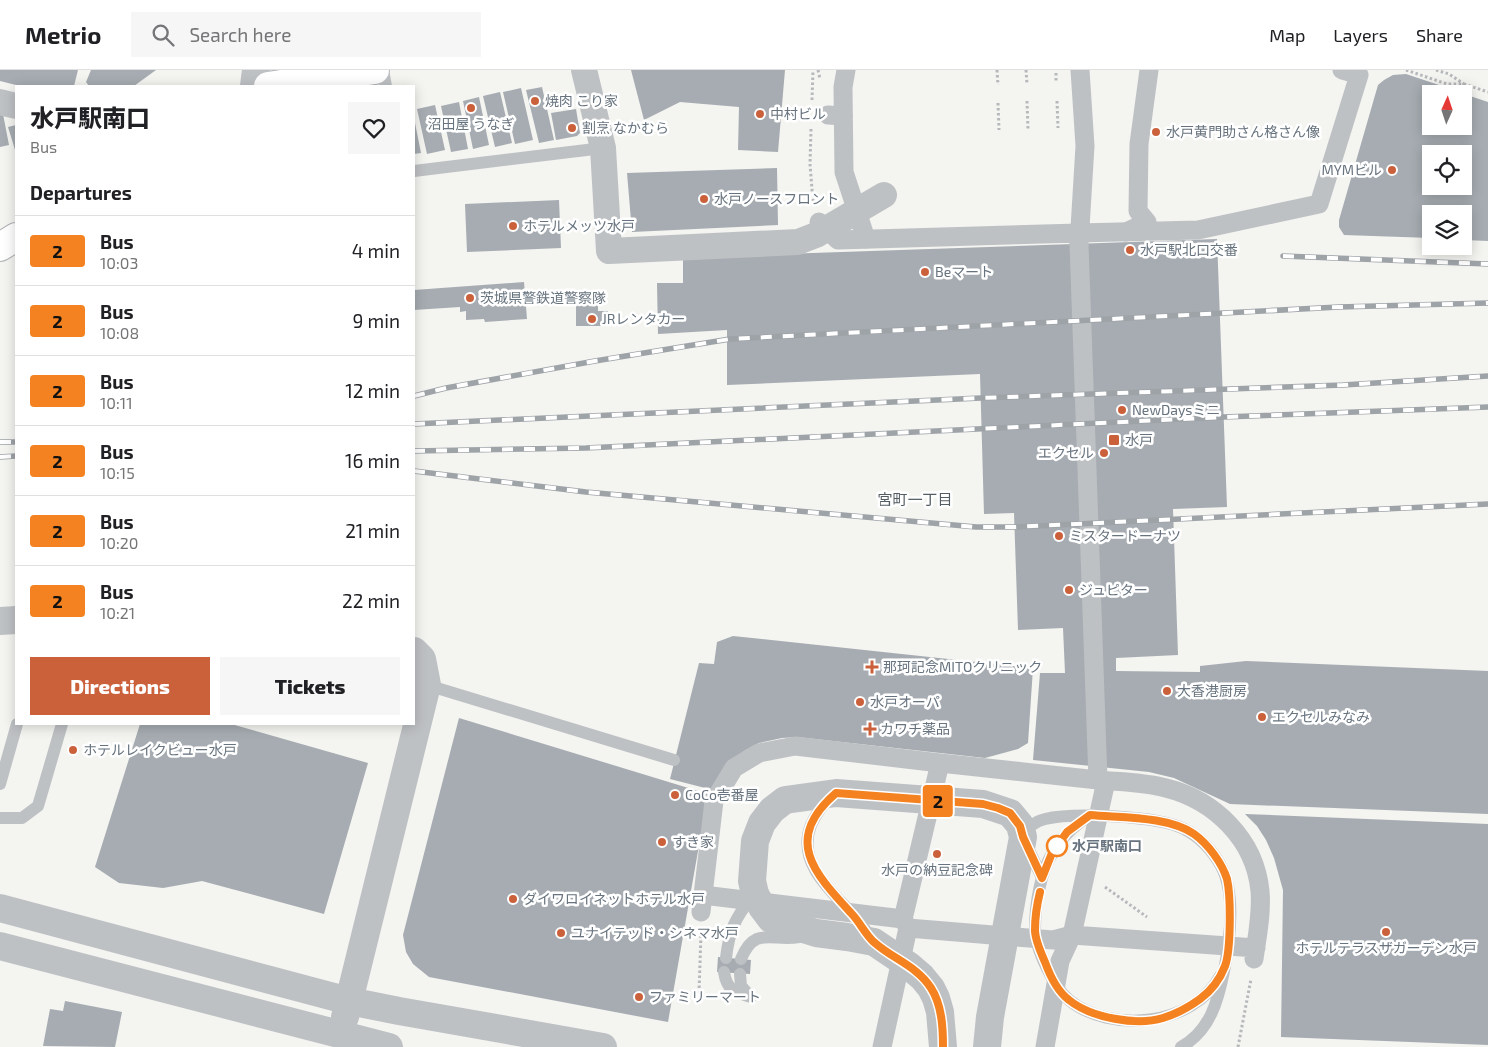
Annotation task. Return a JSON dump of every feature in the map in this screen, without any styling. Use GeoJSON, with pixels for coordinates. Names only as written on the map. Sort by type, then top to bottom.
{"type":"FeatureCollection","features":[{"type":"Feature","properties":{"kind":"main road"},"geometry":{"type":"LineString","coordinates":[[275,85],[375,70]]}},
{"type":"Feature","properties":{"kind":"main road"},"geometry":{"type":"LineString","coordinates":[[0,247],[15,237]]}},
{"type":"Feature","properties":{"kind":"street"},"geometry":{"type":"LineString","coordinates":[[254,85],[256,70]]}},
{"type":"Feature","properties":{"kind":"street"},"geometry":{"type":"LineString","coordinates":[[584,70],[603,148],[610,251],[798,242],[816,234],[884,195]]}},
{"type":"Feature","properties":{"kind":"street"},"geometry":{"type":"LineString","coordinates":[[846,70],[836,116],[844,172],[866,239]]}},
{"type":"Feature","properties":{"kind":"street"},"geometry":{"type":"LineString","coordinates":[[1045,1047],[1060,961],[1072,935],[1102,780],[1079,238],[1085,146],[1080,70]]}},
{"type":"Feature","properties":{"kind":"street"},"geometry":{"type":"LineString","coordinates":[[1126,232],[1147,222],[1138,211],[1139,144],[1149,70]]}},
{"type":"Feature","properties":{"kind":"street"},"geometry":{"type":"LineString","coordinates":[[818,221],[838,240],[1079,238],[1126,232],[1198,230],[1319,204],[1357,72]]}},
{"type":"Feature","properties":{"kind":"street"},"geometry":{"type":"LineString","coordinates":[[0,102],[15,106]]}},
{"type":"Feature","properties":{"kind":"street"},"geometry":{"type":"LineString","coordinates":[[0,621],[15,620]]}},
{"type":"Feature","properties":{"kind":"street"},"geometry":{"type":"LineString","coordinates":[[341,1036],[427,685],[422,659],[415,652]]}},
{"type":"Feature","properties":{"kind":"street"},"geometry":{"type":"LineString","coordinates":[[795,746],[940,763],[1144,784],[1167,788],[1205,804],[1226,820],[1245,845],[1255,866],[1260,891],[1255,954],[1072,935],[1053,940],[702,903],[714,801],[734,768],[759,753],[795,746]]}},
{"type":"Feature","properties":{"kind":"street"},"geometry":{"type":"LineString","coordinates":[[882,1047],[940,763]]}},
{"type":"Feature","properties":{"kind":"street"},"geometry":{"type":"LineString","coordinates":[[944,1047],[940,1012],[931,988],[908,965],[874,942],[816,934],[772,919],[762,907],[755,894],[752,881],[755,842],[762,823],[772,810],[784,800],[836,793],[983,804],[1010,813],[1020,826],[1023,837],[990,1017],[987,1047]]}},
{"type":"Feature","properties":{"kind":"street"},"geometry":{"type":"LineString","coordinates":[[0,908],[349,1001],[603,1047]]}},
{"type":"Feature","properties":{"kind":"street"},"geometry":{"type":"LineString","coordinates":[[0,946],[341,1036],[390,1047]]}},
{"type":"Feature","properties":{"kind":"lane"},"geometry":{"type":"LineString","coordinates":[[383,70],[386,85]]}},
{"type":"Feature","properties":{"kind":"lane"},"geometry":{"type":"LineString","coordinates":[[415,171],[603,148]]}},
{"type":"Feature","properties":{"kind":"lane"},"geometry":{"type":"LineString","coordinates":[[427,685],[674,760]]}},
{"type":"Feature","properties":{"kind":"lane"},"geometry":{"type":"LineString","coordinates":[[0,784],[17,725]]}},
{"type":"Feature","properties":{"kind":"lane"},"geometry":{"type":"LineString","coordinates":[[0,818],[22,818],[38,806],[62,725]]}},
{"type":"Feature","properties":{"kind":"lane"},"geometry":{"type":"LineString","coordinates":[[836,793],[823,804],[812,824],[807,846],[810,859],[817,874],[861,923],[874,942]]}},
{"type":"Feature","properties":{"kind":"lane"},"geometry":{"type":"LineString","coordinates":[[1090,815],[1067,832],[1052,853],[1042,878],[1037,907],[1035,931],[1041,954],[1052,980],[1068,1000],[1087,1011],[1113,1018],[1138,1021],[1162,1018],[1183,1010],[1201,998],[1217,982],[1225,965]]}},
{"type":"Feature","properties":{"kind":"lane"},"geometry":{"type":"LineString","coordinates":[[1042,878],[1023,837],[1031,826],[1044,819],[1090,815],[1166,823],[1183,828],[1207,847],[1220,865],[1226,879],[1229,894],[1230,926],[1225,965],[1212,1016],[1198,1036],[1181,1047]]}},
{"type":"Feature","properties":{"kind":"lane"},"geometry":{"type":"LineString","coordinates":[[726,958],[732,930],[738,915],[755,894]]}},
{"type":"Feature","properties":{"kind":"lane"},"geometry":{"type":"LineString","coordinates":[[741,959],[747,946],[755,940],[766,937],[794,938],[816,934]]}},
{"type":"Feature","properties":{"kind":"lane"},"geometry":{"type":"LineString","coordinates":[[724,972],[726,983],[734,991],[751,997],[741,986],[740,974]]}},
{"type":"Feature","properties":{"kind":"path"},"geometry":{"type":"LineString","coordinates":[[997,70],[998,85]]}},
{"type":"Feature","properties":{"kind":"path"},"geometry":{"type":"LineString","coordinates":[[1026,70],[1027,84]]}},
{"type":"Feature","properties":{"kind":"path"},"geometry":{"type":"LineString","coordinates":[[1056,70],[1056,84]]}},
{"type":"Feature","properties":{"kind":"path"},"geometry":{"type":"LineString","coordinates":[[1406,70],[1447,84],[1464,84]]}},
{"type":"Feature","properties":{"kind":"path"},"geometry":{"type":"LineString","coordinates":[[1436,70],[1449,74],[1464,84],[1488,92]]}},
{"type":"Feature","properties":{"kind":"path"},"geometry":{"type":"LineString","coordinates":[[1027,101],[1028,129]]}},
{"type":"Feature","properties":{"kind":"path"},"geometry":{"type":"LineString","coordinates":[[1057,101],[1058,128]]}},
{"type":"Feature","properties":{"kind":"path"},"geometry":{"type":"LineString","coordinates":[[998,103],[999,130]]}},
{"type":"Feature","properties":{"kind":"path"},"geometry":{"type":"LineString","coordinates":[[810,164],[818,221]]}},
{"type":"Feature","properties":{"kind":"path"},"geometry":{"type":"LineString","coordinates":[[1102,885],[1149,918]]}},
{"type":"Feature","properties":{"kind":"path"},"geometry":{"type":"LineString","coordinates":[[699,992],[702,903]]}},
{"type":"Feature","properties":{"kind":"path"},"geometry":{"type":"LineString","coordinates":[[1238,1047],[1255,954]]}},
{"type":"Feature","properties":{"kind":"building"},"geometry":{"type":"Polygon","coordinates":[[[0,70],[78,70],[74,85],[16,85],[0,81],[0,70]]]}},
{"type":"Feature","properties":{"kind":"building"},"geometry":{"type":"Polygon","coordinates":[[[91,70],[156,70],[135,85],[88,85],[86,82],[91,70]]]}},
{"type":"Feature","properties":{"kind":"building","name":"中村ビル"},"geometry":{"type":"Polygon","coordinates":[[[631,70],[785,70],[778,152],[738,150],[739,107],[680,102],[644,120],[631,70]]]}},
{"type":"Feature","properties":{"kind":"building","name":"MYMビル"},"geometry":{"type":"Polygon","coordinates":[[[1406,74],[1439,85],[1422,85],[1422,135],[1472,135],[1472,97],[1488,102],[1488,241],[1472,240],[1472,205],[1422,205],[1422,238],[1344,235],[1339,227],[1339,220],[1378,85],[1393,75],[1406,74]]]}},
{"type":"Feature","properties":{"kind":"building"},"geometry":{"type":"Polygon","coordinates":[[[542,87],[554,140],[539,143],[526,90],[542,87]]]}},
{"type":"Feature","properties":{"kind":"building"},"geometry":{"type":"Polygon","coordinates":[[[521,88],[533,140],[515,144],[503,92],[521,88]]]}},
{"type":"Feature","properties":{"kind":"building"},"geometry":{"type":"Polygon","coordinates":[[[500,92],[512,143],[495,147],[483,96],[500,92]]]}},
{"type":"Feature","properties":{"kind":"building"},"geometry":{"type":"Polygon","coordinates":[[[479,97],[489,145],[473,149],[463,101],[479,97]]]}},
{"type":"Feature","properties":{"kind":"building"},"geometry":{"type":"Polygon","coordinates":[[[459,102],[468,149],[451,152],[441,106],[459,102]]]}},
{"type":"Feature","properties":{"kind":"building"},"geometry":{"type":"Polygon","coordinates":[[[435,105],[445,150],[427,154],[417,109],[435,105]]]}},
{"type":"Feature","properties":{"kind":"building"},"geometry":{"type":"Polygon","coordinates":[[[576,109],[580,133],[577,136],[556,140],[551,113],[576,109]]]}},
{"type":"Feature","properties":{"kind":"building"},"geometry":{"type":"Polygon","coordinates":[[[0,114],[3,114],[9,145],[0,147],[0,114]]]}},
{"type":"Feature","properties":{"kind":"building"},"geometry":{"type":"Polygon","coordinates":[[[415,123],[421,153],[415,154],[415,123]]]}},
{"type":"Feature","properties":{"kind":"building"},"geometry":{"type":"Polygon","coordinates":[[[15,125],[15,150],[8,127],[15,125]]]}},
{"type":"Feature","properties":{"kind":"building","name":"水戸ノースフロント"},"geometry":{"type":"Polygon","coordinates":[[[777,168],[778,225],[632,232],[627,173],[777,168]]]}},
{"type":"Feature","properties":{"kind":"building","name":"ホテルメッツ水戸"},"geometry":{"type":"Polygon","coordinates":[[[559,200],[561,248],[467,252],[465,204],[559,200]]]}},
{"type":"Feature","properties":{"kind":"building","name":"エクセル"},"geometry":{"type":"Polygon","coordinates":[[[1217,239],[1227,507],[1173,509],[1178,655],[1116,658],[1116,671],[1200,672],[1200,666],[1246,661],[1488,671],[1488,814],[1230,804],[1174,778],[1149,772],[1033,760],[1040,673],[1065,673],[1063,628],[1018,630],[1014,513],[984,514],[980,374],[727,385],[727,330],[658,334],[657,283],[683,283],[683,260],[783,254],[1217,239]]]}},
{"type":"Feature","properties":{"kind":"building","name":"茨城県警鉄道警察隊"},"geometry":{"type":"Polygon","coordinates":[[[524,282],[527,319],[485,322],[484,319],[466,320],[466,311],[460,312],[460,307],[415,310],[415,290],[524,282]]]}},
{"type":"Feature","properties":{"kind":"building","name":"JRレンタカー"},"geometry":{"type":"Polygon","coordinates":[[[576,301],[598,301],[598,311],[608,311],[609,326],[576,326],[576,301]]]}},
{"type":"Feature","properties":{"kind":"building","name":"水戸オーパ"},"geometry":{"type":"Polygon","coordinates":[[[733,636],[1033,668],[1028,743],[1018,749],[985,758],[797,737],[782,738],[759,743],[744,751],[734,760],[713,790],[670,779],[699,663],[714,664],[717,642],[733,636]]]}},
{"type":"Feature","properties":{"kind":"building"},"geometry":{"type":"Polygon","coordinates":[[[459,718],[708,794],[668,1022],[429,977],[413,964],[406,952],[403,935],[459,718]]]}},
{"type":"Feature","properties":{"kind":"building"},"geometry":{"type":"Polygon","coordinates":[[[140,725],[235,725],[368,763],[324,914],[202,881],[163,888],[119,883],[95,867],[140,725]]]}},
{"type":"Feature","properties":{"kind":"building","name":"ホテルテラスザガーデン水戸"},"geometry":{"type":"Polygon","coordinates":[[[1245,814],[1488,824],[1488,1045],[1281,1037],[1283,890],[1274,858],[1266,840],[1257,826],[1245,814]]]}},
{"type":"Feature","properties":{"kind":"building"},"geometry":{"type":"Polygon","coordinates":[[[718,957],[751,960],[750,974],[717,972],[718,957]]]}},
{"type":"Feature","properties":{"kind":"building"},"geometry":{"type":"Polygon","coordinates":[[[65,1001],[122,1012],[115,1047],[43,1046],[50,1009],[63,1011],[65,1001]]]}},
{"type":"Feature","properties":{"kind":"railway"},"geometry":{"type":"LineString","coordinates":[[1283,256],[1488,264]]}},
{"type":"Feature","properties":{"kind":"railway"},"geometry":{"type":"LineString","coordinates":[[415,396],[446,388],[595,361],[730,339],[1339,307],[1488,303]]}},
{"type":"Feature","properties":{"kind":"railway"},"geometry":{"type":"LineString","coordinates":[[415,424],[981,398],[1343,385],[1488,376]]}},
{"type":"Feature","properties":{"kind":"railway"},"geometry":{"type":"LineString","coordinates":[[415,451],[586,448],[1224,417],[1488,407]]}},
{"type":"Feature","properties":{"kind":"railway"},"geometry":{"type":"LineString","coordinates":[[0,442],[15,442]]}},
{"type":"Feature","properties":{"kind":"railway"},"geometry":{"type":"LineString","coordinates":[[0,457],[15,456]]}},
{"type":"Feature","properties":{"kind":"railway"},"geometry":{"type":"LineString","coordinates":[[415,471],[586,492],[976,527],[1014,527],[1488,504]]}},
{"type":"Feature","properties":{"kind":"bus line","name":"2"},"geometry":{"type":"LineString","coordinates":[[943,1047],[940,1012],[931,988],[908,965],[874,942],[861,923],[817,874],[810,859],[807,846],[809,830],[814,818],[823,804],[836,793],[983,804],[1010,813],[1020,826],[1023,837],[1042,878],[1052,853],[1067,832],[1090,815],[1166,823],[1183,828],[1207,847],[1220,865],[1226,879],[1229,894],[1230,926],[1225,965],[1217,982],[1201,998],[1183,1010],[1162,1018],[1138,1021],[1113,1018],[1087,1011],[1068,1000],[1052,980],[1041,954],[1035,931],[1040,892]]}},
{"type":"Feature","properties":{"kind":"place","name":"焼肉 こり家"},"geometry":{"type":"Point","coordinates":[535,101]}},
{"type":"Feature","properties":{"kind":"place","name":"沼田屋 うなぎ"},"geometry":{"type":"Point","coordinates":[471,108]}},
{"type":"Feature","properties":{"kind":"place","name":"中村ビル"},"geometry":{"type":"Point","coordinates":[760,114]}},
{"type":"Feature","properties":{"kind":"place","name":"割烹 なかむら"},"geometry":{"type":"Point","coordinates":[572,128]}},
{"type":"Feature","properties":{"kind":"place","name":"水戸黄門助さん格さん像"},"geometry":{"type":"Point","coordinates":[1156,132]}},
{"type":"Feature","properties":{"kind":"place","name":"MYMビル"},"geometry":{"type":"Point","coordinates":[1392,170]}},
{"type":"Feature","properties":{"kind":"place","name":"水戸ノースフロント"},"geometry":{"type":"Point","coordinates":[704,199]}},
{"type":"Feature","properties":{"kind":"place","name":"ホテルメッツ水戸"},"geometry":{"type":"Point","coordinates":[513,226]}},
{"type":"Feature","properties":{"kind":"place","name":"水戸駅北口交番"},"geometry":{"type":"Point","coordinates":[1130,250]}},
{"type":"Feature","properties":{"kind":"place","name":"Beマート"},"geometry":{"type":"Point","coordinates":[925,272]}},
{"type":"Feature","properties":{"kind":"place","name":"茨城県警鉄道警察隊"},"geometry":{"type":"Point","coordinates":[470,298]}},
{"type":"Feature","properties":{"kind":"place","name":"JRレンタカー"},"geometry":{"type":"Point","coordinates":[592,319]}},
{"type":"Feature","properties":{"kind":"place","name":"NewDaysミニ"},"geometry":{"type":"Point","coordinates":[1122,410]}},
{"type":"Feature","properties":{"kind":"place","name":"水戸"},"geometry":{"type":"Point","coordinates":[1114,440]}},
{"type":"Feature","properties":{"kind":"place","name":"エクセル"},"geometry":{"type":"Point","coordinates":[1104,453]}},
{"type":"Feature","properties":{"kind":"place","name":"ミスタードーナツ"},"geometry":{"type":"Point","coordinates":[1059,536]}},
{"type":"Feature","properties":{"kind":"place","name":"ジュピター"},"geometry":{"type":"Point","coordinates":[1069,590]}},
{"type":"Feature","properties":{"kind":"place","name":"那珂記念MITOクリニック"},"geometry":{"type":"Point","coordinates":[872,667]}},
{"type":"Feature","properties":{"kind":"place","name":"大香港厨房"},"geometry":{"type":"Point","coordinates":[1167,691]}},
{"type":"Feature","properties":{"kind":"place","name":"水戸オーパ"},"geometry":{"type":"Point","coordinates":[860,702]}},
{"type":"Feature","properties":{"kind":"place","name":"エクセルみなみ"},"geometry":{"type":"Point","coordinates":[1262,717]}},
{"type":"Feature","properties":{"kind":"place","name":"カワチ薬品"},"geometry":{"type":"Point","coordinates":[870,729]}},
{"type":"Feature","properties":{"kind":"place","name":"ホテルレイクビュー水戸"},"geometry":{"type":"Point","coordinates":[73,750]}},
{"type":"Feature","properties":{"kind":"place","name":"CoCo壱番屋"},"geometry":{"type":"Point","coordinates":[675,795]}},
{"type":"Feature","properties":{"kind":"place","name":"すき家"},"geometry":{"type":"Point","coordinates":[662,842]}},
{"type":"Feature","properties":{"kind":"place","name":"水戸駅南口"},"geometry":{"type":"Point","coordinates":[1057,846]}},
{"type":"Feature","properties":{"kind":"place","name":"水戸の納豆記念碑"},"geometry":{"type":"Point","coordinates":[937,854]}},
{"type":"Feature","properties":{"kind":"place","name":"ダイワロイネットホテル水戸"},"geometry":{"type":"Point","coordinates":[513,899]}},
{"type":"Feature","properties":{"kind":"place","name":"ホテルテラスザガーデン水戸"},"geometry":{"type":"Point","coordinates":[1386,932]}},
{"type":"Feature","properties":{"kind":"place","name":"ユナイテッド・シネマ水戸"},"geometry":{"type":"Point","coordinates":[561,933]}},
{"type":"Feature","properties":{"kind":"place","name":"ファミリーマート"},"geometry":{"type":"Point","coordinates":[639,997]}},
{"type":"Feature","properties":{"kind":"district","name":"宮町一丁目"},"geometry":{"type":"Point","coordinates":[915,500]}}]}
